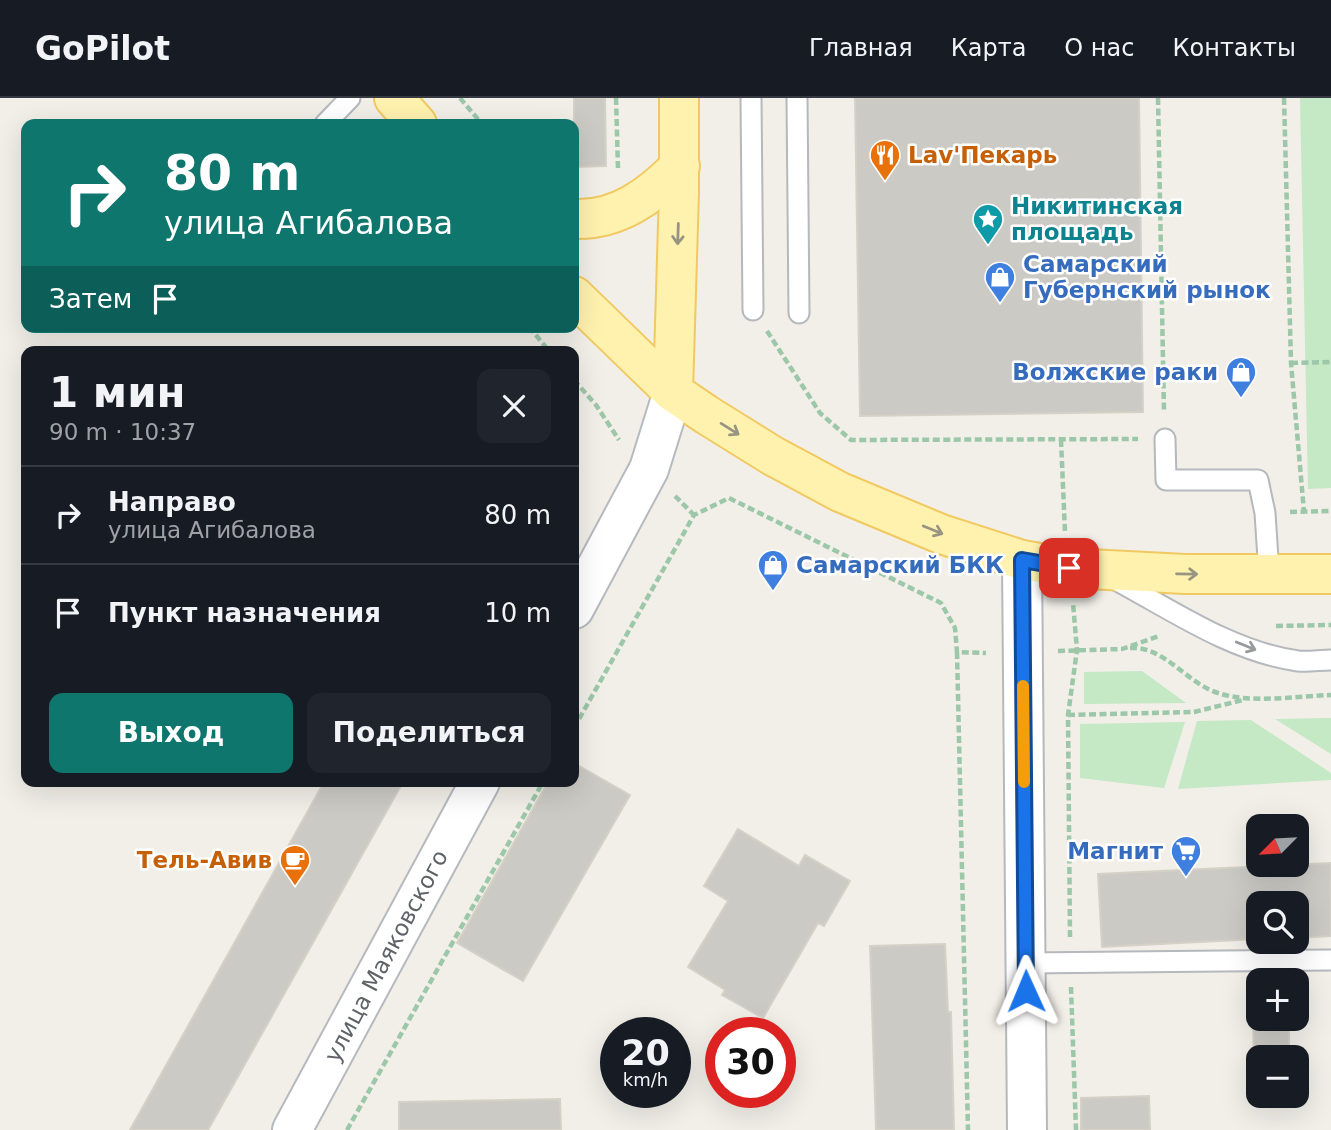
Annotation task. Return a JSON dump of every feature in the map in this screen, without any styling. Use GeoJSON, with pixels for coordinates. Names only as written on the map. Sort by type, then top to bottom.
{"type":"FeatureCollection","features":[{"type":"Feature","properties":{"kind":"main road"},"geometry":{"type":"LineString","coordinates":[[394,98],[413,119]]}},
{"type":"Feature","properties":{"kind":"main road"},"geometry":{"type":"LineString","coordinates":[[673,392],[680,166],[679,98]]}},
{"type":"Feature","properties":{"kind":"main road"},"geometry":{"type":"LineString","coordinates":[[579,219],[591,220],[618,213],[660,187],[680,166]]}},
{"type":"Feature","properties":{"kind":"main road"},"geometry":{"type":"LineString","coordinates":[[579,301],[673,392],[772,456],[840,492],[942,534],[1022,560],[1069,568],[1185,575],[1331,574]]}},
{"type":"Feature","properties":{"kind":"street"},"geometry":{"type":"LineString","coordinates":[[579,600],[649,469],[673,392]]}},
{"type":"Feature","properties":{"kind":"street"},"geometry":{"type":"LineString","coordinates":[[1022,560],[1027,1130]]}},
{"type":"Feature","properties":{"kind":"street","name":"улица Маяковского"},"geometry":{"type":"LineString","coordinates":[[292,1130],[477,787]]}},
{"type":"Feature","properties":{"kind":"lane"},"geometry":{"type":"LineString","coordinates":[[329,119],[350,98]]}},
{"type":"Feature","properties":{"kind":"lane"},"geometry":{"type":"LineString","coordinates":[[751,98],[753,310]]}},
{"type":"Feature","properties":{"kind":"lane"},"geometry":{"type":"LineString","coordinates":[[797,98],[799,313]]}},
{"type":"Feature","properties":{"kind":"lane"},"geometry":{"type":"LineString","coordinates":[[1165,439],[1166,480],[1258,480],[1265,513],[1269,575]]}},
{"type":"Feature","properties":{"kind":"lane"},"geometry":{"type":"LineString","coordinates":[[1098,570],[1209,630],[1261,653],[1300,661],[1331,660]]}},
{"type":"Feature","properties":{"kind":"lane"},"geometry":{"type":"LineString","coordinates":[[1026,963],[1331,960]]}},
{"type":"Feature","properties":{"kind":"path"},"geometry":{"type":"LineString","coordinates":[[460,98],[478,119]]}},
{"type":"Feature","properties":{"kind":"path"},"geometry":{"type":"LineString","coordinates":[[616,98],[618,182]]}},
{"type":"Feature","properties":{"kind":"path"},"geometry":{"type":"LineString","coordinates":[[753,310],[820,412],[851,440],[1165,439],[1158,98]]}},
{"type":"Feature","properties":{"kind":"path"},"geometry":{"type":"LineString","coordinates":[[1284,98],[1291,363],[1304,512]]}},
{"type":"Feature","properties":{"kind":"path"},"geometry":{"type":"LineString","coordinates":[[1291,363],[1331,362]]}},
{"type":"Feature","properties":{"kind":"path"},"geometry":{"type":"LineString","coordinates":[[579,719],[694,515],[729,498],[941,603],[954,628],[957,652],[968,1130]]}},
{"type":"Feature","properties":{"kind":"path"},"geometry":{"type":"LineString","coordinates":[[1265,513],[1331,511]]}},
{"type":"Feature","properties":{"kind":"path"},"geometry":{"type":"LineString","coordinates":[[1276,626],[1331,625]]}},
{"type":"Feature","properties":{"kind":"path"},"geometry":{"type":"LineString","coordinates":[[1122,649],[1164,634],[1209,630]]}},
{"type":"Feature","properties":{"kind":"path"},"geometry":{"type":"LineString","coordinates":[[957,652],[1023,653],[1142,647],[1162,657],[1202,687],[1247,699]]}},
{"type":"Feature","properties":{"kind":"path"},"geometry":{"type":"LineString","coordinates":[[1076,1130],[1070,963],[1068,715],[1077,650]]}},
{"type":"Feature","properties":{"kind":"path"},"geometry":{"type":"LineString","coordinates":[[1068,715],[1194,712],[1247,699],[1331,695]]}},
{"type":"Feature","properties":{"kind":"path"},"geometry":{"type":"LineString","coordinates":[[347,1130],[540,787]]}},
{"type":"Feature","properties":{"kind":"green space"},"geometry":{"type":"Polygon","coordinates":[[[1300,98],[1331,98],[1331,488],[1308,489],[1300,98]]]}},
{"type":"Feature","properties":{"kind":"green space"},"geometry":{"type":"Polygon","coordinates":[[[1142,671],[1186,703],[1084,704],[1084,672],[1142,671]]]}},
{"type":"Feature","properties":{"kind":"green space"},"geometry":{"type":"Polygon","coordinates":[[[1331,718],[1331,754],[1275,719],[1331,718]]]}},
{"type":"Feature","properties":{"kind":"green space"},"geometry":{"type":"Polygon","coordinates":[[[1251,720],[1331,773],[1331,780],[1178,789],[1197,721],[1251,720]]]}},
{"type":"Feature","properties":{"kind":"green space"},"geometry":{"type":"Polygon","coordinates":[[[1185,722],[1164,788],[1080,778],[1080,724],[1185,722]]]}},
{"type":"Feature","properties":{"kind":"building"},"geometry":{"type":"Polygon","coordinates":[[[574,98],[605,98],[606,166],[579,167],[579,119],[574,119],[574,98]]]}},
{"type":"Feature","properties":{"kind":"building","name":"Самарский Губернский рынок"},"geometry":{"type":"Polygon","coordinates":[[[855,98],[1139,98],[1143,412],[860,416],[855,98]]]}},
{"type":"Feature","properties":{"kind":"building"},"geometry":{"type":"Polygon","coordinates":[[[579,766],[630,795],[523,981],[457,943],[545,787],[579,787],[579,766]]]}},
{"type":"Feature","properties":{"kind":"building"},"geometry":{"type":"Polygon","coordinates":[[[321,787],[400,787],[208,1130],[130,1130],[321,787]]]}},
{"type":"Feature","properties":{"kind":"building"},"geometry":{"type":"Polygon","coordinates":[[[738,829],[799,866],[805,855],[850,881],[824,926],[818,923],[764,1017],[722,995],[725,990],[688,967],[728,901],[704,886],[738,829]]]}},
{"type":"Feature","properties":{"kind":"building"},"geometry":{"type":"Polygon","coordinates":[[[1331,863],[1331,936],[1309,937],[1309,891],[1246,891],[1246,940],[1102,947],[1098,874],[1246,867],[1246,877],[1309,877],[1309,864],[1331,863]]]}},
{"type":"Feature","properties":{"kind":"building"},"geometry":{"type":"Polygon","coordinates":[[[945,944],[948,1012],[951,1012],[954,1130],[876,1130],[870,946],[945,944]]]}},
{"type":"Feature","properties":{"kind":"building"},"geometry":{"type":"Polygon","coordinates":[[[1253,1031],[1289,1031],[1289,1045],[1254,1045],[1253,1031]]]}},
{"type":"Feature","properties":{"kind":"building"},"geometry":{"type":"Polygon","coordinates":[[[1149,1096],[1150,1130],[1081,1130],[1081,1098],[1149,1096]]]}},
{"type":"Feature","properties":{"kind":"building"},"geometry":{"type":"Polygon","coordinates":[[[560,1099],[561,1130],[399,1130],[399,1102],[560,1099]]]}},
{"type":"Feature","properties":{"kind":"slow traffic"},"geometry":{"type":"LineString","coordinates":[[1023,686],[1024,782]]}},
{"type":"Feature","properties":{"kind":"place","name":"Lav'Пекарь"},"geometry":{"type":"Point","coordinates":[885,182]}},
{"type":"Feature","properties":{"kind":"place","name":"Никитинская площадь"},"geometry":{"type":"Point","coordinates":[988,246]}},
{"type":"Feature","properties":{"kind":"place","name":"Самарский Губернский рынок"},"geometry":{"type":"Point","coordinates":[1000,304]}},
{"type":"Feature","properties":{"kind":"place","name":"Волжские раки"},"geometry":{"type":"Point","coordinates":[1241,399]}},
{"type":"Feature","properties":{"kind":"place","name":"Самарский БКК"},"geometry":{"type":"Point","coordinates":[773,592]}},
{"type":"Feature","properties":{"kind":"place","name":"Магнит"},"geometry":{"type":"Point","coordinates":[1186,878]}},
{"type":"Feature","properties":{"kind":"place","name":"Тель-Авив"},"geometry":{"type":"Point","coordinates":[295,887]}},
{"type":"Feature","properties":{"kind":"route"},"geometry":{"type":"LineString","coordinates":[[1026,991],[1022,560],[1069,568]]}}]}
